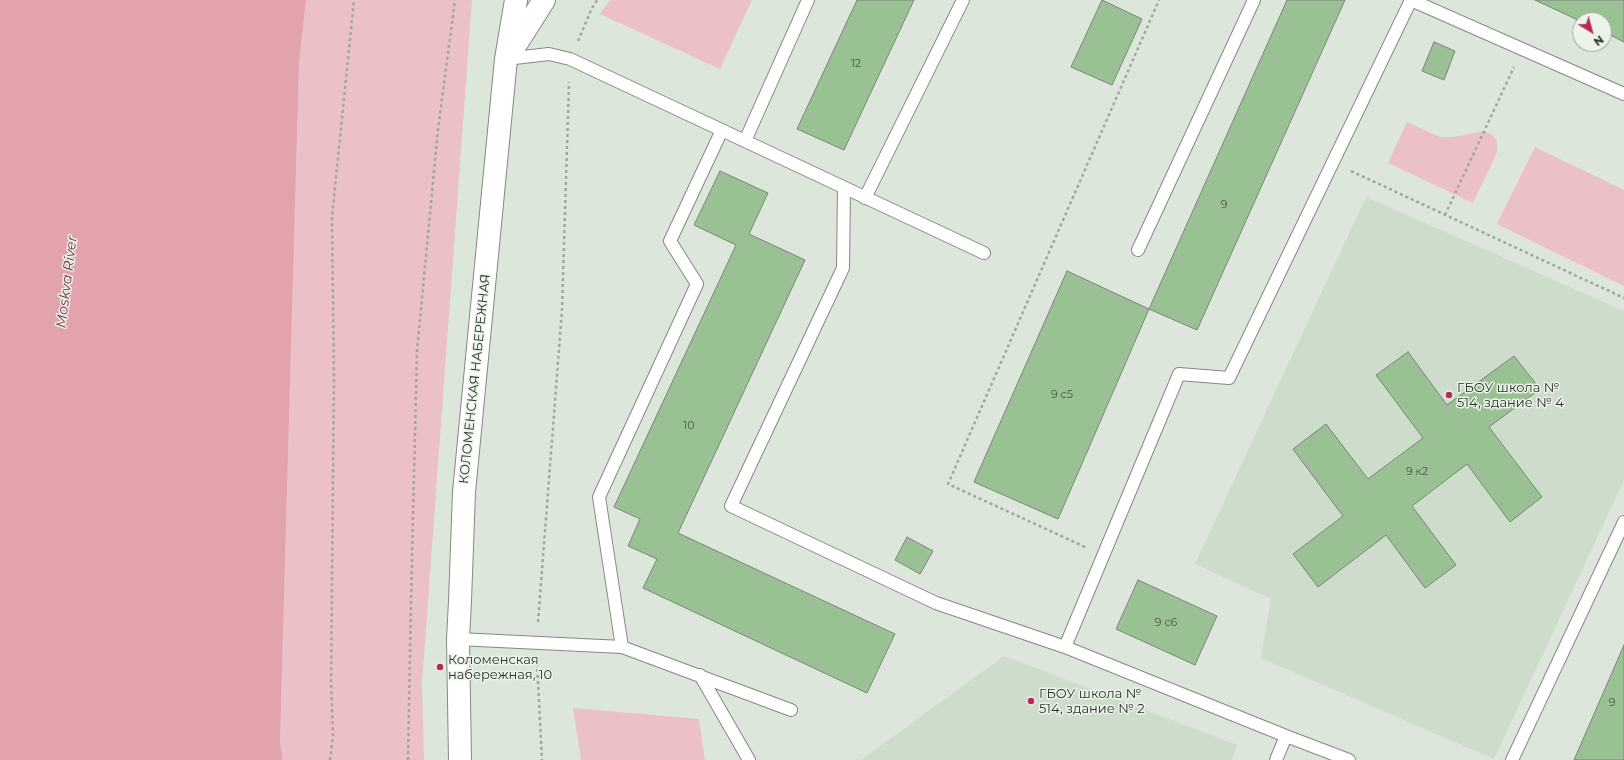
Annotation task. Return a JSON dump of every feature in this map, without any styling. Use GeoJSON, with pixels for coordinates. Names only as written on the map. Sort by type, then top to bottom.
{"type":"FeatureCollection","features":[{"type":"Feature","properties":{"kind":"street","name":"КОЛОМЕНСКАЯ НАБЕРЕЖНАЯ"},"geometry":{"type":"LineString","coordinates":[[460,760],[458,639],[464,492],[506,59],[516,0]]}},
{"type":"Feature","properties":{"kind":"street"},"geometry":{"type":"LineString","coordinates":[[506,59],[544,0]]}},
{"type":"Feature","properties":{"kind":"lane"},"geometry":{"type":"LineString","coordinates":[[745,141],[808,0]]}},
{"type":"Feature","properties":{"kind":"lane"},"geometry":{"type":"LineString","coordinates":[[865,198],[963,0]]}},
{"type":"Feature","properties":{"kind":"lane"},"geometry":{"type":"LineString","coordinates":[[1138,250],[1254,0]]}},
{"type":"Feature","properties":{"kind":"lane"},"geometry":{"type":"LineString","coordinates":[[1065,647],[1179,374],[1229,378],[1411,0],[1624,94]]}},
{"type":"Feature","properties":{"kind":"lane"},"geometry":{"type":"LineString","coordinates":[[506,59],[549,54],[570,59],[984,253]]}},
{"type":"Feature","properties":{"kind":"lane"},"geometry":{"type":"LineString","coordinates":[[622,647],[599,497],[697,284],[670,241],[722,130]]}},
{"type":"Feature","properties":{"kind":"lane"},"geometry":{"type":"LineString","coordinates":[[844,188],[843,268],[731,506],[936,603],[1065,647],[1349,760]]}},
{"type":"Feature","properties":{"kind":"lane"},"geometry":{"type":"LineString","coordinates":[[1512,760],[1624,522]]}},
{"type":"Feature","properties":{"kind":"lane"},"geometry":{"type":"LineString","coordinates":[[458,639],[622,647],[791,710]]}},
{"type":"Feature","properties":{"kind":"lane"},"geometry":{"type":"LineString","coordinates":[[700,675],[749,760]]}},
{"type":"Feature","properties":{"kind":"lane"},"geometry":{"type":"LineString","coordinates":[[1276,760],[1286,736]]}},
{"type":"Feature","properties":{"kind":"path"},"geometry":{"type":"LineString","coordinates":[[330,760],[333,735],[331,683],[334,377],[332,218],[354,0]]}},
{"type":"Feature","properties":{"kind":"path"},"geometry":{"type":"LineString","coordinates":[[408,760],[410,601],[417,351],[438,129],[455,0]]}},
{"type":"Feature","properties":{"kind":"path"},"geometry":{"type":"LineString","coordinates":[[542,760],[536,643],[562,310],[570,59],[592,8],[597,0]]}},
{"type":"Feature","properties":{"kind":"path"},"geometry":{"type":"LineString","coordinates":[[1103,556],[948,484],[1159,0]]}},
{"type":"Feature","properties":{"kind":"path"},"geometry":{"type":"LineString","coordinates":[[1445,215],[1523,49]]}},
{"type":"Feature","properties":{"kind":"path"},"geometry":{"type":"LineString","coordinates":[[1332,163],[1624,298]]}},
{"type":"Feature","properties":{"kind":"shaded area"},"geometry":{"type":"Polygon","coordinates":[[[306,0],[472,0],[422,683],[424,760],[283,760],[280,742],[299,64],[306,0]]]}},
{"type":"Feature","properties":{"kind":"shaded area"},"geometry":{"type":"Polygon","coordinates":[[[610,0],[752,0],[720,69],[600,14],[610,0]]]}},
{"type":"Feature","properties":{"kind":"shaded area"},"geometry":{"type":"Polygon","coordinates":[[[1407,122],[1440,137],[1453,137],[1485,131],[1492,135],[1497,141],[1497,153],[1473,203],[1388,163],[1407,122]]]}},
{"type":"Feature","properties":{"kind":"shaded area"},"geometry":{"type":"Polygon","coordinates":[[[1535,147],[1624,190],[1624,286],[1497,224],[1535,147]]]}},
{"type":"Feature","properties":{"kind":"shaded area","name":"ГБОУ школа № 514, здание № 4"},"geometry":{"type":"Polygon","coordinates":[[[1366,197],[1624,311],[1624,480],[1494,759],[1261,658],[1271,599],[1195,564],[1366,197]]]}},
{"type":"Feature","properties":{"kind":"shaded area","name":"ГБОУ школа № 514, здание № 2"},"geometry":{"type":"Polygon","coordinates":[[[1004,656],[1237,745],[1232,760],[861,760],[1004,656]]]}},
{"type":"Feature","properties":{"kind":"shaded area"},"geometry":{"type":"Polygon","coordinates":[[[573,708],[699,719],[705,760],[581,760],[573,708]]]}},
{"type":"Feature","properties":{"kind":"water","name":"Moskva River"},"geometry":{"type":"Polygon","coordinates":[[[0,0],[306,0],[299,64],[280,742],[283,760],[0,760],[0,0]]]}},
{"type":"Feature","properties":{"kind":"building"},"geometry":{"type":"Polygon","coordinates":[[[857,0],[914,0],[844,150],[797,129],[857,0]]]}},
{"type":"Feature","properties":{"kind":"building"},"geometry":{"type":"Polygon","coordinates":[[[1102,0],[1142,19],[1112,85],[1071,67],[1102,0]]]}},
{"type":"Feature","properties":{"kind":"building"},"geometry":{"type":"Polygon","coordinates":[[[1287,0],[1345,0],[1197,330],[1149,309],[1287,0]]]}},
{"type":"Feature","properties":{"kind":"building"},"geometry":{"type":"Polygon","coordinates":[[[1535,0],[1624,0],[1624,42],[1612,36],[1612,12],[1572,12],[1572,17],[1535,0]]]}},
{"type":"Feature","properties":{"kind":"building"},"geometry":{"type":"Polygon","coordinates":[[[1434,42],[1455,51],[1444,80],[1422,71],[1434,42]]]}},
{"type":"Feature","properties":{"kind":"building"},"geometry":{"type":"Polygon","coordinates":[[[720,171],[768,193],[749,234],[805,260],[678,533],[895,634],[867,693],[643,588],[657,559],[628,546],[640,519],[614,507],[736,245],[694,225],[720,171]]]}},
{"type":"Feature","properties":{"kind":"building"},"geometry":{"type":"Polygon","coordinates":[[[1067,271],[1149,309],[1058,519],[974,482],[1067,271]]]}},
{"type":"Feature","properties":{"kind":"building"},"geometry":{"type":"Polygon","coordinates":[[[1408,352],[1447,405],[1514,356],[1540,389],[1489,427],[1542,497],[1510,522],[1467,464],[1412,506],[1456,565],[1425,588],[1386,535],[1318,587],[1293,554],[1343,516],[1293,449],[1326,424],[1368,479],[1423,438],[1376,375],[1408,352]]]}},
{"type":"Feature","properties":{"kind":"building"},"geometry":{"type":"Polygon","coordinates":[[[907,537],[933,551],[920,574],[895,560],[907,537]]]}},
{"type":"Feature","properties":{"kind":"building"},"geometry":{"type":"Polygon","coordinates":[[[1138,580],[1217,616],[1195,665],[1116,629],[1138,580]]]}},
{"type":"Feature","properties":{"kind":"building"},"geometry":{"type":"Polygon","coordinates":[[[1624,645],[1624,760],[1574,760],[1624,645]]]}},
{"type":"Feature","properties":{"kind":"place","name":"ГБОУ школа № 514, здание № 4"},"geometry":{"type":"Point","coordinates":[1449,395]}},
{"type":"Feature","properties":{"kind":"place","name":"Коломенская набережная, 10"},"geometry":{"type":"Point","coordinates":[440,667]}},
{"type":"Feature","properties":{"kind":"place","name":"ГБОУ школа № 514, здание № 2"},"geometry":{"type":"Point","coordinates":[1031,701]}}]}
